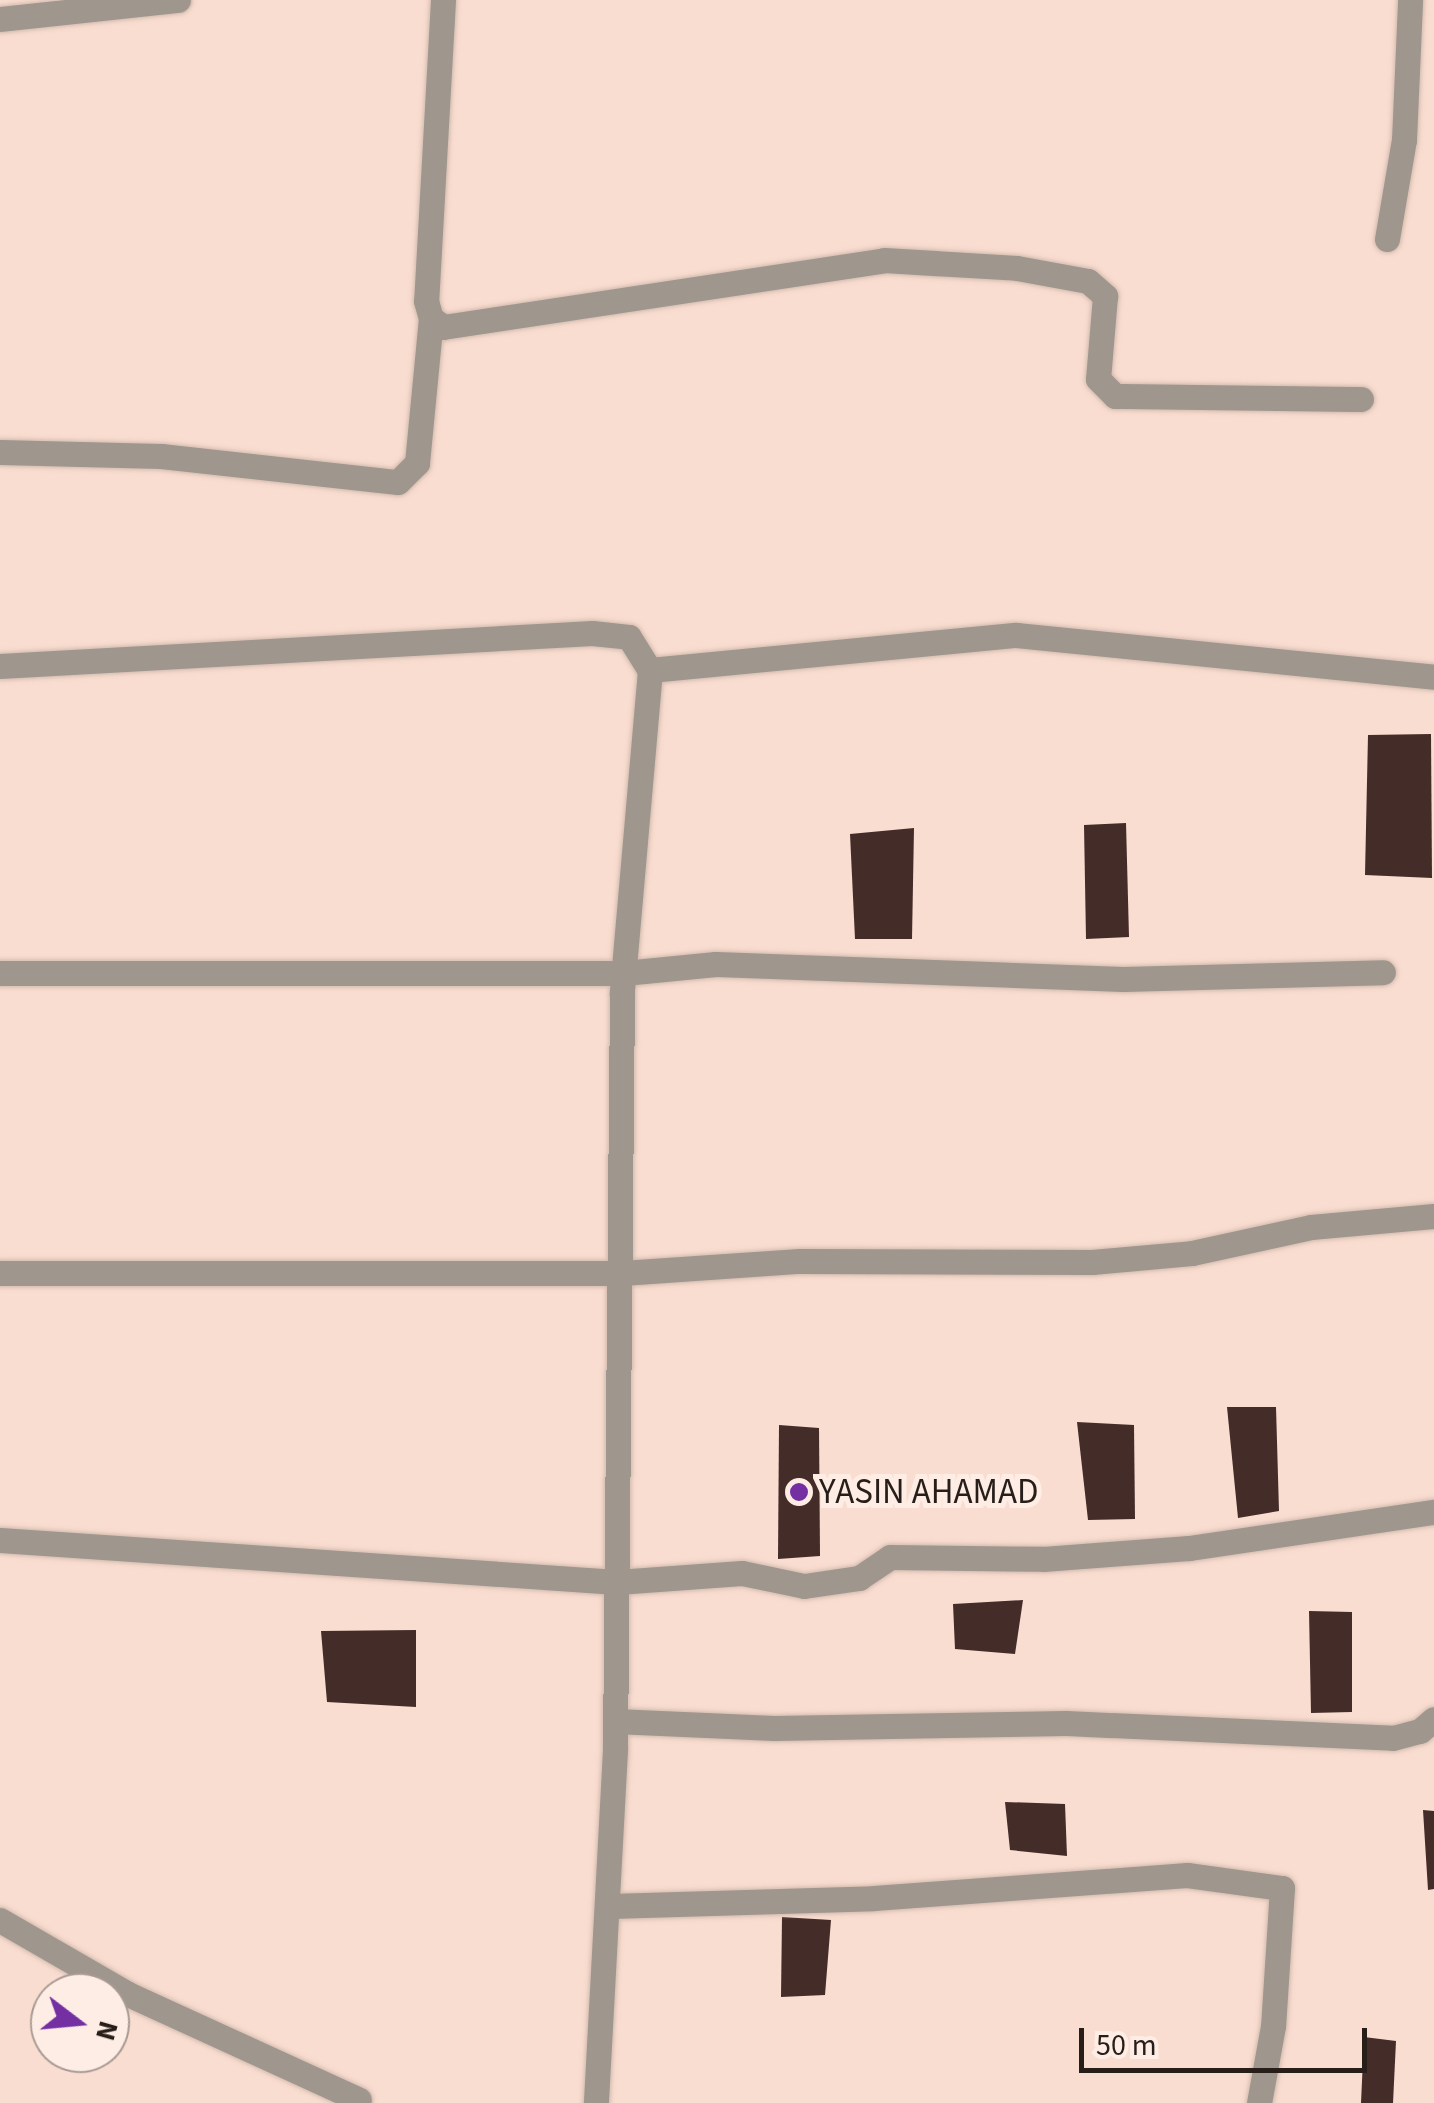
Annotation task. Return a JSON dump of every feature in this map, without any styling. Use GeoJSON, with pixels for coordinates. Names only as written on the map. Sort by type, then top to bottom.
{"type":"FeatureCollection","features":[{"type":"Feature","properties":{"kind":"street"},"geometry":{"type":"LineString","coordinates":[[0,19],[178,0]]}},
{"type":"Feature","properties":{"kind":"street"},"geometry":{"type":"LineString","coordinates":[[0,452],[161,456],[398,482],[417,463],[432,318],[426,300],[444,0]]}},
{"type":"Feature","properties":{"kind":"street"},"geometry":{"type":"LineString","coordinates":[[1387,239],[1404,140],[1410,0]]}},
{"type":"Feature","properties":{"kind":"street"},"geometry":{"type":"LineString","coordinates":[[432,318],[444,327],[463,327],[735,279],[884,260],[1016,268],[1088,280],[1105,296],[1098,378],[1115,396],[1361,399]]}},
{"type":"Feature","properties":{"kind":"street"},"geometry":{"type":"LineString","coordinates":[[0,666],[592,633],[629,637],[650,670],[624,973],[615,1721],[610,1906],[596,2103]]}},
{"type":"Feature","properties":{"kind":"street"},"geometry":{"type":"LineString","coordinates":[[650,670],[1016,635],[1434,677]]}},
{"type":"Feature","properties":{"kind":"street"},"geometry":{"type":"LineString","coordinates":[[0,972],[624,973],[716,964],[1123,980],[1383,972]]}},
{"type":"Feature","properties":{"kind":"street"},"geometry":{"type":"LineString","coordinates":[[0,1273],[622,1274],[800,1261],[1092,1262],[1192,1252],[1310,1226],[1434,1216]]}},
{"type":"Feature","properties":{"kind":"street"},"geometry":{"type":"LineString","coordinates":[[0,1540],[616,1582],[742,1573],[804,1586],[858,1578],[890,1557],[1043,1559],[1190,1548],[1434,1512]]}},
{"type":"Feature","properties":{"kind":"street"},"geometry":{"type":"LineString","coordinates":[[615,1721],[774,1728],[1066,1723],[1393,1738],[1420,1731],[1434,1718]]}},
{"type":"Feature","properties":{"kind":"street"},"geometry":{"type":"LineString","coordinates":[[610,1906],[874,1898],[1187,1875],[1282,1888],[1273,2026],[1259,2103]]}},
{"type":"Feature","properties":{"kind":"street"},"geometry":{"type":"LineString","coordinates":[[0,1920],[128,1994],[360,2100]]}},
{"type":"Feature","properties":{"kind":"building"},"geometry":{"type":"Polygon","coordinates":[[[1431,734],[1432,878],[1365,875],[1368,735],[1431,734]]]}},
{"type":"Feature","properties":{"kind":"building"},"geometry":{"type":"Polygon","coordinates":[[[1126,823],[1129,937],[1086,939],[1084,825],[1126,823]]]}},
{"type":"Feature","properties":{"kind":"building"},"geometry":{"type":"Polygon","coordinates":[[[914,828],[912,939],[855,939],[850,834],[914,828]]]}},
{"type":"Feature","properties":{"kind":"building"},"geometry":{"type":"Polygon","coordinates":[[[1227,1407],[1276,1407],[1279,1511],[1238,1518],[1227,1407]]]}},
{"type":"Feature","properties":{"kind":"building"},"geometry":{"type":"Polygon","coordinates":[[[1077,1422],[1134,1425],[1135,1519],[1088,1520],[1077,1422]]]}},
{"type":"Feature","properties":{"kind":"building","name":"YASIN AHAMAD"},"geometry":{"type":"Polygon","coordinates":[[[779,1425],[819,1428],[820,1556],[778,1559],[779,1425]]]}},
{"type":"Feature","properties":{"kind":"building"},"geometry":{"type":"Polygon","coordinates":[[[1023,1600],[1015,1654],[955,1649],[953,1604],[1023,1600]]]}},
{"type":"Feature","properties":{"kind":"building"},"geometry":{"type":"Polygon","coordinates":[[[1309,1611],[1352,1612],[1352,1712],[1311,1713],[1309,1611]]]}},
{"type":"Feature","properties":{"kind":"building"},"geometry":{"type":"Polygon","coordinates":[[[416,1630],[416,1707],[327,1702],[321,1631],[416,1630]]]}},
{"type":"Feature","properties":{"kind":"building"},"geometry":{"type":"Polygon","coordinates":[[[1005,1802],[1065,1804],[1067,1856],[1010,1850],[1005,1802]]]}},
{"type":"Feature","properties":{"kind":"building"},"geometry":{"type":"Polygon","coordinates":[[[1423,1810],[1434,1811],[1434,1889],[1428,1890],[1423,1810]]]}},
{"type":"Feature","properties":{"kind":"building"},"geometry":{"type":"Polygon","coordinates":[[[782,1917],[831,1920],[825,1995],[781,1997],[782,1917]]]}},
{"type":"Feature","properties":{"kind":"building"},"geometry":{"type":"Polygon","coordinates":[[[1364,2037],[1396,2041],[1393,2103],[1361,2103],[1364,2037]]]}},
{"type":"Feature","properties":{"kind":"place","name":"YASIN AHAMAD"},"geometry":{"type":"Point","coordinates":[799,1492]}}]}
